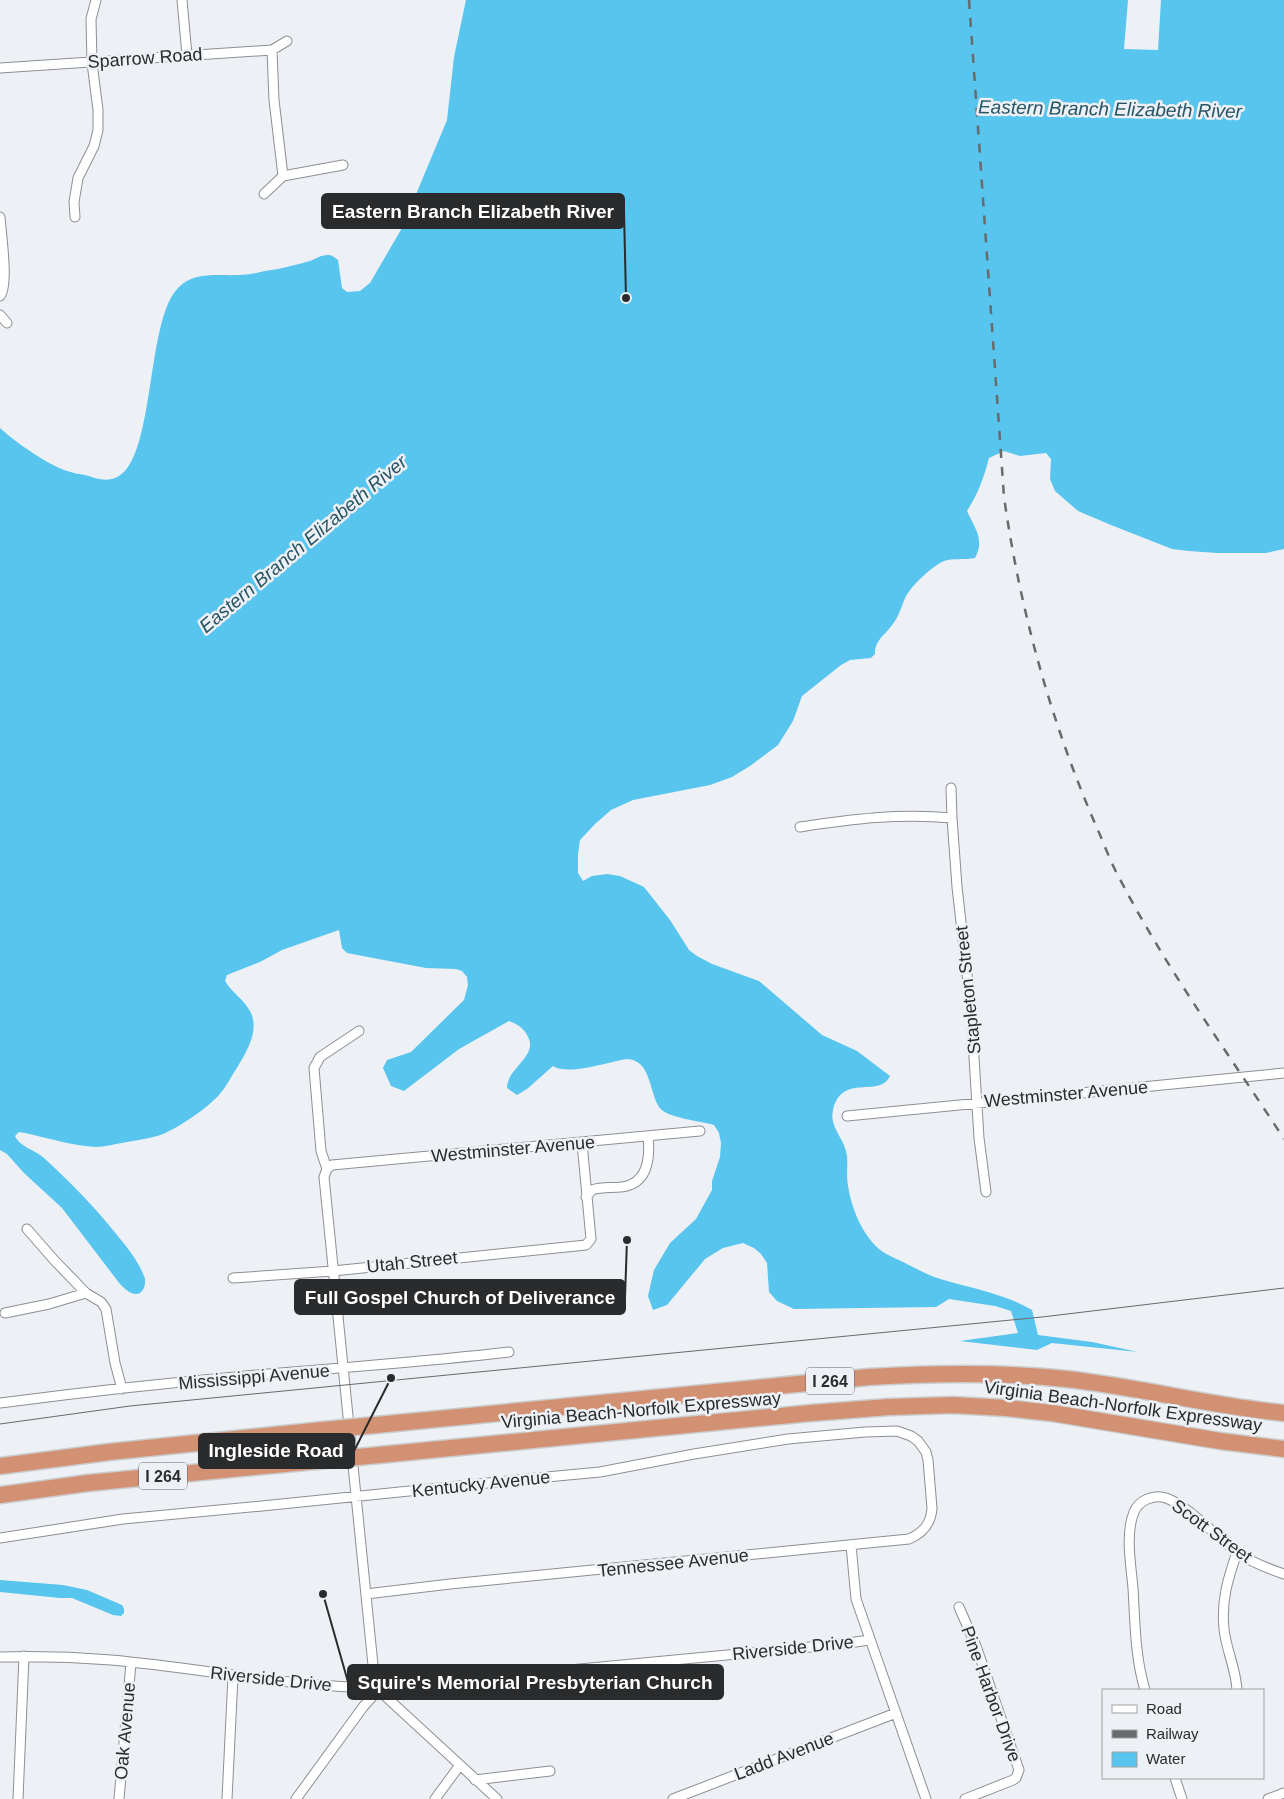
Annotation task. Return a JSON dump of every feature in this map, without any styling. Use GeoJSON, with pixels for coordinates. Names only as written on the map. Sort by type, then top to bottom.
{"type":"FeatureCollection","features":[{"type":"Feature","properties":{"kind":"highway","name":"Virginia Beach-Norfolk Expressway"},"geometry":{"type":"LineString","coordinates":[[0,1466],[109,1452],[322,1430],[869,1377],[946,1373],[1024,1375],[1068,1379],[1252,1410],[1284,1413]]}},
{"type":"Feature","properties":{"kind":"highway","name":"Virginia Beach-Norfolk Expressway"},"geometry":{"type":"LineString","coordinates":[[0,1495],[97,1482],[821,1412],[943,1405],[980,1406],[1052,1413],[1220,1441],[1284,1449]]}},
{"type":"Feature","properties":{"kind":"street"},"geometry":{"type":"LineString","coordinates":[[75,217],[74,202],[78,178],[94,146],[98,130],[98,104],[92,63],[90,19],[96,0]]}},
{"type":"Feature","properties":{"kind":"street"},"geometry":{"type":"LineString","coordinates":[[182,0],[187,54]]}},
{"type":"Feature","properties":{"kind":"street"},"geometry":{"type":"LineString","coordinates":[[283,176],[274,100],[272,50],[287,40]]}},
{"type":"Feature","properties":{"kind":"street","name":"Sparrow Road"},"geometry":{"type":"LineString","coordinates":[[0,68],[92,63],[187,54],[272,50]]}},
{"type":"Feature","properties":{"kind":"street"},"geometry":{"type":"LineString","coordinates":[[264,194],[283,176],[343,166]]}},
{"type":"Feature","properties":{"kind":"street"},"geometry":{"type":"LineString","coordinates":[[0,217],[5,276],[3,293],[0,296]]}},
{"type":"Feature","properties":{"kind":"street"},"geometry":{"type":"LineString","coordinates":[[0,315],[6,323]]}},
{"type":"Feature","properties":{"kind":"street","name":"Stapleton Street"},"geometry":{"type":"LineString","coordinates":[[951,788],[957,887],[971,1009],[979,1138],[986,1192]]}},
{"type":"Feature","properties":{"kind":"street"},"geometry":{"type":"LineString","coordinates":[[800,827],[891,816],[952,818]]}},
{"type":"Feature","properties":{"kind":"street"},"geometry":{"type":"LineString","coordinates":[[359,1031],[320,1057],[314,1068],[322,1151],[327,1169],[324,1177],[373,1665],[380,1688],[402,1712],[497,1799]]}},
{"type":"Feature","properties":{"kind":"street","name":"Westminster Avenue"},"geometry":{"type":"LineString","coordinates":[[847,1116],[1284,1073]]}},
{"type":"Feature","properties":{"kind":"street","name":"Westminster Avenue"},"geometry":{"type":"LineString","coordinates":[[327,1169],[332,1165],[700,1131]]}},
{"type":"Feature","properties":{"kind":"street"},"geometry":{"type":"LineString","coordinates":[[586,1197],[592,1190],[626,1186],[639,1179],[648,1164],[648,1136]]}},
{"type":"Feature","properties":{"kind":"street"},"geometry":{"type":"LineString","coordinates":[[582,1143],[586,1197]]}},
{"type":"Feature","properties":{"kind":"street","name":"Utah Street"},"geometry":{"type":"LineString","coordinates":[[233,1278],[333,1271],[586,1245],[591,1239],[586,1197]]}},
{"type":"Feature","properties":{"kind":"street"},"geometry":{"type":"LineString","coordinates":[[27,1229],[86,1293],[101,1302],[106,1309],[115,1363],[122,1389]]}},
{"type":"Feature","properties":{"kind":"street"},"geometry":{"type":"LineString","coordinates":[[6,1313],[49,1304],[86,1293]]}},
{"type":"Feature","properties":{"kind":"street","name":"Mississippi Avenue"},"geometry":{"type":"LineString","coordinates":[[0,1403],[122,1389],[509,1352]]}},
{"type":"Feature","properties":{"kind":"street","name":"Kentucky Avenue"},"geometry":{"type":"LineString","coordinates":[[0,1538],[123,1519],[575,1475],[788,1440],[876,1432],[903,1433],[918,1441],[926,1452],[930,1478]]}},
{"type":"Feature","properties":{"kind":"street","name":"Tennessee Avenue"},"geometry":{"type":"LineString","coordinates":[[366,1594],[909,1539],[918,1535],[929,1524],[932,1508],[930,1478]]}},
{"type":"Feature","properties":{"kind":"street","name":"Scott Street"},"geometry":{"type":"LineString","coordinates":[[1145,1689],[1137,1658],[1130,1535],[1135,1511],[1142,1502],[1152,1497],[1161,1496],[1168,1498],[1183,1507],[1237,1552],[1254,1562],[1284,1574]]}},
{"type":"Feature","properties":{"kind":"street"},"geometry":{"type":"LineString","coordinates":[[851,1545],[854,1588],[869,1640],[926,1799]]}},
{"type":"Feature","properties":{"kind":"street"},"geometry":{"type":"LineString","coordinates":[[1237,1552],[1225,1589],[1224,1607],[1224,1629],[1237,1689]]}},
{"type":"Feature","properties":{"kind":"street","name":"Pine Harbor Drive"},"geometry":{"type":"LineString","coordinates":[[958,1607],[976,1646],[1019,1770],[1016,1778],[1013,1780],[964,1799]]}},
{"type":"Feature","properties":{"kind":"street","name":"Riverside Drive"},"geometry":{"type":"LineString","coordinates":[[0,1657],[24,1656],[110,1660],[347,1688],[380,1688],[869,1640]]}},
{"type":"Feature","properties":{"kind":"street"},"geometry":{"type":"LineString","coordinates":[[18,1799],[24,1656]]}},
{"type":"Feature","properties":{"kind":"street","name":"Oak Avenue"},"geometry":{"type":"LineString","coordinates":[[119,1799],[131,1663]]}},
{"type":"Feature","properties":{"kind":"street"},"geometry":{"type":"LineString","coordinates":[[227,1799],[233,1676]]}},
{"type":"Feature","properties":{"kind":"street"},"geometry":{"type":"LineString","coordinates":[[296,1799],[372,1695],[380,1688]]}},
{"type":"Feature","properties":{"kind":"street","name":"Ladd Avenue"},"geometry":{"type":"LineString","coordinates":[[673,1799],[896,1713]]}},
{"type":"Feature","properties":{"kind":"street"},"geometry":{"type":"LineString","coordinates":[[435,1799],[460,1765]]}},
{"type":"Feature","properties":{"kind":"street"},"geometry":{"type":"LineString","coordinates":[[475,1780],[550,1771]]}},
{"type":"Feature","properties":{"kind":"street"},"geometry":{"type":"LineString","coordinates":[[1175,1779],[1182,1799]]}},
{"type":"Feature","properties":{"kind":"street"},"geometry":{"type":"LineString","coordinates":[[1268,1799],[1284,1793]]}},
{"type":"Feature","properties":{"kind":"water"},"geometry":{"type":"Polygon","coordinates":[[[466,0],[1128,0],[1124,49],[1158,50],[1161,0],[1284,0],[1284,549],[1266,553],[1217,553],[1172,549],[1078,511],[1055,491],[1050,479],[1051,459],[1046,453],[1020,456],[1004,451],[989,458],[980,485],[967,511],[978,534],[979,545],[975,558],[944,561],[922,577],[908,593],[896,619],[876,645],[875,654],[871,658],[850,660],[802,696],[793,721],[778,745],[750,766],[732,777],[710,785],[633,800],[611,810],[580,840],[578,854],[578,873],[583,881],[592,876],[607,874],[620,876],[644,887],[670,920],[689,950],[712,964],[759,981],[822,1035],[857,1051],[890,1076],[885,1083],[878,1086],[852,1089],[844,1092],[838,1099],[832,1116],[835,1128],[846,1150],[847,1182],[853,1208],[863,1230],[879,1249],[934,1277],[1008,1299],[1032,1310],[1038,1335],[1092,1342],[1138,1352],[1052,1343],[1037,1350],[960,1341],[1018,1333],[1011,1311],[995,1306],[949,1299],[936,1307],[794,1309],[777,1301],[769,1292],[767,1263],[754,1248],[743,1243],[723,1248],[705,1259],[667,1305],[653,1310],[648,1296],[654,1270],[670,1243],[696,1219],[712,1190],[712,1181],[720,1157],[721,1143],[719,1133],[714,1125],[663,1111],[659,1107],[645,1070],[635,1061],[627,1059],[568,1070],[553,1066],[527,1089],[517,1095],[507,1088],[508,1081],[529,1052],[530,1045],[524,1030],[509,1021],[459,1049],[404,1091],[391,1086],[383,1068],[387,1060],[411,1052],[464,1000],[468,985],[467,977],[462,971],[456,969],[426,968],[347,953],[342,948],[339,930],[282,950],[260,962],[227,975],[225,981],[251,1013],[254,1027],[251,1041],[222,1092],[185,1122],[158,1136],[99,1147],[69,1143],[19,1132],[15,1136],[24,1146],[44,1158],[109,1225],[136,1260],[145,1278],[145,1284],[141,1292],[132,1293],[120,1284],[62,1208],[24,1173],[7,1154],[0,1150],[0,428],[32,453],[59,468],[100,479],[108,480],[115,478],[128,467],[138,447],[160,330],[168,305],[178,288],[184,283],[199,277],[246,275],[277,269],[328,255],[338,260],[342,288],[347,292],[360,291],[370,283],[402,228],[447,120],[454,57],[466,0]]]}},
{"type":"Feature","properties":{"kind":"water"},"geometry":{"type":"Polygon","coordinates":[[[0,1580],[63,1585],[87,1590],[122,1605],[124,1613],[121,1616],[113,1615],[72,1598],[0,1592],[0,1580]]]}},
{"type":"Feature","properties":{"kind":"tram line"},"geometry":{"type":"LineString","coordinates":[[0,1424],[130,1406],[1042,1317],[1284,1288]]}},
{"type":"Feature","properties":{"kind":"railway"},"geometry":{"type":"LineString","coordinates":[[969,0],[1004,497],[1019,582],[1039,666],[1080,788],[1118,876],[1179,981],[1284,1139]]}},
{"type":"Feature","properties":{"kind":"place","name":"Eastern Branch Elizabeth River"},"geometry":{"type":"Point","coordinates":[626,298]}},
{"type":"Feature","properties":{"kind":"place","name":"Full Gospel Church of Deliverance"},"geometry":{"type":"Point","coordinates":[627,1240]}},
{"type":"Feature","properties":{"kind":"place","name":"Ingleside Road"},"geometry":{"type":"Point","coordinates":[391,1378]}},
{"type":"Feature","properties":{"kind":"place","name":"Squire's Memorial Presbyterian Church"},"geometry":{"type":"Point","coordinates":[323,1594]}}]}
